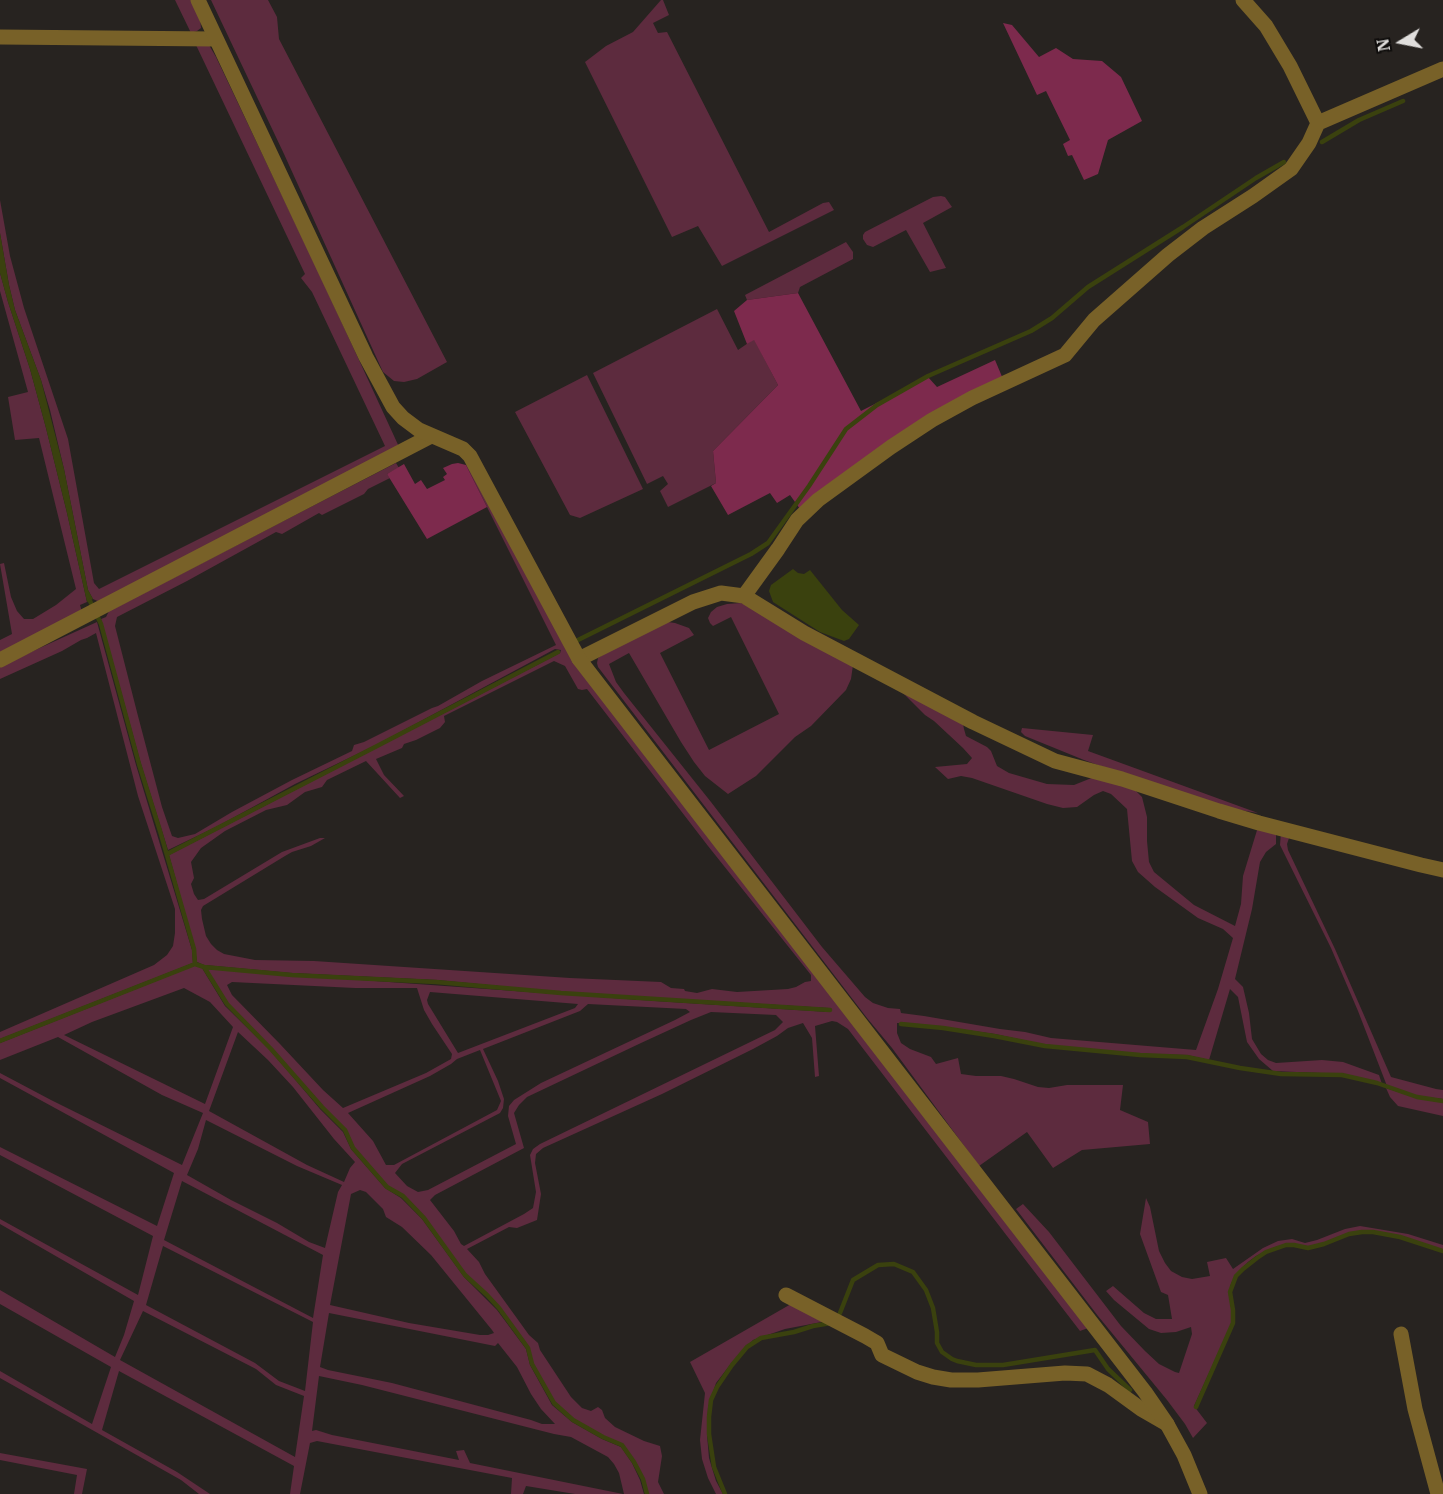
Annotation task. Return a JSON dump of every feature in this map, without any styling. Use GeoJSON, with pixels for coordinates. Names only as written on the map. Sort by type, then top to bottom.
{"type":"FeatureCollection","features":[{"type":"Feature","properties":{"kind":"street"},"geometry":{"type":"LineString","coordinates":[[198,0],[393,407],[419,430],[463,449],[470,456],[579,659],[1098,1330],[1167,1424],[1184,1455],[1200,1494]]}},
{"type":"Feature","properties":{"kind":"street"},"geometry":{"type":"LineString","coordinates":[[1243,0],[1272,36],[1290,66],[1318,123]]}},
{"type":"Feature","properties":{"kind":"street"},"geometry":{"type":"LineString","coordinates":[[0,37],[215,39]]}},
{"type":"Feature","properties":{"kind":"street"},"geometry":{"type":"LineString","coordinates":[[744,596],[797,520],[818,500],[932,420],[972,398],[1065,355],[1094,320],[1168,255],[1203,228],[1291,169],[1309,144],[1318,123],[1443,69]]}},
{"type":"Feature","properties":{"kind":"street"},"geometry":{"type":"LineString","coordinates":[[0,660],[431,436]]}},
{"type":"Feature","properties":{"kind":"street"},"geometry":{"type":"LineString","coordinates":[[579,659],[693,602],[721,593],[744,596],[804,633],[973,722],[1055,761],[1122,779],[1259,823],[1443,870]]}},
{"type":"Feature","properties":{"kind":"street"},"geometry":{"type":"LineString","coordinates":[[786,1295],[877,1343],[882,1355],[917,1372],[951,1380],[1065,1373],[1087,1374],[1108,1385],[1141,1409],[1167,1424]]}},
{"type":"Feature","properties":{"kind":"street"},"geometry":{"type":"LineString","coordinates":[[1401,1334],[1415,1409],[1438,1494]]}},
{"type":"Feature","properties":{"kind":"shaded area"},"geometry":{"type":"Polygon","coordinates":[[[175,0],[191,0],[200,18],[201,28],[191,33],[175,0]]]}},
{"type":"Feature","properties":{"kind":"shaded area"},"geometry":{"type":"Polygon","coordinates":[[[211,0],[268,0],[277,17],[279,39],[447,362],[417,379],[404,382],[394,381],[383,372],[211,0]]]}},
{"type":"Feature","properties":{"kind":"shaded area"},"geometry":{"type":"Polygon","coordinates":[[[661,0],[669,15],[653,23],[658,33],[667,32],[769,232],[823,203],[829,202],[834,210],[722,266],[698,226],[672,237],[585,62],[606,46],[633,32],[661,0]]]}},
{"type":"Feature","properties":{"kind":"shaded area"},"geometry":{"type":"Polygon","coordinates":[[[1003,23],[1012,25],[1039,57],[1056,48],[1073,59],[1102,61],[1121,77],[1142,121],[1108,140],[1098,174],[1084,180],[1072,155],[1068,156],[1063,144],[1070,140],[1046,91],[1037,95],[1003,23]]]}},
{"type":"Feature","properties":{"kind":"shaded area"},"geometry":{"type":"Polygon","coordinates":[[[196,45],[209,45],[216,57],[400,449],[102,603],[93,599],[88,590],[50,410],[15,310],[0,233],[0,200],[10,256],[24,308],[68,439],[94,583],[99,589],[385,446],[312,292],[301,278],[305,274],[196,45]]]}},
{"type":"Feature","properties":{"kind":"shaded area"},"geometry":{"type":"Polygon","coordinates":[[[933,197],[945,197],[952,207],[923,223],[946,268],[930,272],[906,230],[873,247],[867,245],[863,239],[865,232],[933,197]]]}},
{"type":"Feature","properties":{"kind":"shaded area"},"geometry":{"type":"Polygon","coordinates":[[[0,233],[15,310],[41,380],[64,469],[88,590],[93,599],[87,602],[46,428],[0,273],[0,233]]]}},
{"type":"Feature","properties":{"kind":"shaded area"},"geometry":{"type":"Polygon","coordinates":[[[846,242],[853,252],[853,259],[800,287],[798,293],[747,300],[745,295],[846,242]]]}},
{"type":"Feature","properties":{"kind":"shaded area"},"geometry":{"type":"Polygon","coordinates":[[[0,273],[46,428],[87,602],[80,605],[82,612],[0,653],[0,640],[12,634],[0,564],[4,563],[11,597],[17,611],[24,619],[33,619],[76,589],[39,438],[15,440],[8,397],[28,392],[0,291],[0,273]]]}},
{"type":"Feature","properties":{"kind":"shaded area"},"geometry":{"type":"Polygon","coordinates":[[[798,293],[861,411],[928,377],[937,387],[995,360],[1003,379],[800,509],[790,495],[777,503],[770,493],[728,515],[711,486],[716,483],[713,451],[778,385],[754,340],[747,344],[734,311],[747,300],[798,293]]]}},
{"type":"Feature","properties":{"kind":"shaded area"},"geometry":{"type":"Polygon","coordinates":[[[717,309],[738,350],[754,339],[778,385],[713,451],[716,483],[668,507],[660,491],[668,484],[663,476],[647,484],[593,373],[717,309]]]}},
{"type":"Feature","properties":{"kind":"shaded area"},"geometry":{"type":"Polygon","coordinates":[[[587,375],[643,489],[580,518],[570,515],[515,412],[587,375]]]}},
{"type":"Feature","properties":{"kind":"shaded area"},"geometry":{"type":"Polygon","coordinates":[[[396,463],[399,468],[387,474],[390,478],[368,489],[364,494],[322,515],[319,513],[282,534],[276,532],[117,617],[115,626],[162,807],[172,836],[178,838],[195,834],[292,780],[352,751],[354,745],[438,706],[482,681],[556,645],[466,465],[470,467],[567,647],[1088,1328],[1080,1331],[848,1029],[832,1021],[815,1026],[819,1076],[815,1077],[812,1038],[803,1023],[788,1028],[753,1049],[662,1094],[543,1148],[536,1154],[535,1163],[541,1194],[537,1220],[517,1228],[509,1227],[467,1249],[479,1262],[485,1274],[529,1335],[538,1343],[540,1350],[571,1397],[582,1408],[591,1411],[598,1407],[615,1427],[660,1446],[662,1456],[658,1482],[664,1494],[648,1494],[635,1461],[623,1445],[574,1419],[555,1402],[533,1363],[529,1348],[500,1308],[466,1275],[425,1217],[404,1195],[388,1186],[354,1147],[345,1130],[272,1048],[227,1004],[207,969],[655,1001],[831,1011],[828,1008],[560,992],[437,980],[291,973],[204,965],[197,962],[169,855],[560,653],[561,650],[555,649],[378,744],[168,850],[141,764],[101,619],[106,617],[109,611],[396,463]],[[554,661],[444,716],[445,722],[440,728],[376,759],[384,775],[404,796],[400,798],[366,761],[327,780],[322,787],[305,792],[287,805],[266,810],[225,831],[201,848],[191,862],[194,878],[191,884],[198,900],[204,899],[282,852],[325,838],[311,846],[292,852],[203,906],[201,910],[206,936],[217,950],[224,954],[255,960],[314,961],[661,982],[671,988],[697,993],[712,989],[737,992],[788,989],[811,981],[811,975],[587,689],[578,689],[565,666],[554,661]],[[232,982],[227,985],[232,995],[343,1108],[426,1073],[451,1059],[452,1054],[424,1010],[417,988],[355,988],[232,982]],[[430,992],[428,1004],[458,1053],[575,1008],[578,1004],[430,992]],[[588,1004],[580,1011],[483,1049],[498,1081],[504,1099],[503,1108],[500,1113],[402,1164],[395,1173],[407,1186],[418,1192],[428,1190],[516,1144],[508,1116],[509,1106],[514,1100],[541,1083],[690,1012],[686,1009],[588,1004]],[[711,1012],[527,1097],[514,1113],[524,1148],[435,1195],[430,1200],[464,1246],[533,1208],[536,1192],[530,1155],[533,1149],[540,1144],[775,1030],[783,1022],[776,1015],[711,1012]],[[480,1050],[457,1059],[430,1076],[348,1113],[373,1141],[386,1165],[394,1165],[497,1110],[501,1101],[480,1050]]]}},
{"type":"Feature","properties":{"kind":"shaded area"},"geometry":{"type":"Polygon","coordinates":[[[458,463],[466,465],[487,507],[427,539],[387,474],[404,464],[415,484],[421,480],[427,489],[445,480],[443,477],[447,474],[443,468],[458,463]]]}},
{"type":"Feature","properties":{"kind":"shaded area"},"geometry":{"type":"Polygon","coordinates":[[[793,569],[804,574],[810,570],[842,610],[859,625],[849,639],[844,641],[820,632],[773,602],[769,591],[771,585],[793,569]]]}},
{"type":"Feature","properties":{"kind":"shaded area"},"geometry":{"type":"Polygon","coordinates":[[[741,603],[753,606],[853,665],[851,679],[846,690],[811,726],[795,737],[756,776],[728,794],[705,776],[694,762],[629,653],[609,664],[616,682],[624,693],[822,947],[865,997],[873,1003],[900,1009],[901,1013],[1051,1038],[1196,1050],[1233,938],[1223,929],[1198,918],[1138,872],[1132,861],[1127,809],[1111,794],[1103,791],[1077,807],[1063,808],[972,778],[961,776],[948,779],[935,767],[967,764],[972,758],[902,692],[963,724],[966,736],[987,747],[997,766],[1009,773],[1047,784],[1074,785],[1094,777],[1132,787],[1142,797],[1147,817],[1149,862],[1154,872],[1194,905],[1235,926],[1241,904],[1243,876],[1258,827],[1276,831],[1276,844],[1266,852],[1260,862],[1252,909],[1235,979],[1243,987],[1252,1039],[1261,1054],[1276,1063],[1322,1060],[1343,1062],[1379,1075],[1382,1084],[1343,1074],[1273,1071],[1259,1059],[1247,1042],[1238,997],[1230,989],[1209,1060],[1187,1055],[1140,1054],[1045,1045],[995,1034],[897,1023],[897,1033],[901,1043],[931,1057],[936,1064],[958,1058],[961,1074],[1001,1076],[1049,1088],[1067,1085],[1123,1085],[1120,1110],[1148,1122],[1150,1144],[1082,1150],[1053,1168],[1027,1132],[979,1166],[892,1048],[598,667],[598,658],[610,650],[668,622],[689,628],[694,635],[660,653],[709,750],[779,714],[731,617],[713,626],[708,618],[717,607],[741,603]]]}},
{"type":"Feature","properties":{"kind":"shaded area"},"geometry":{"type":"Polygon","coordinates":[[[97,622],[136,765],[192,950],[193,963],[0,1039],[0,1032],[154,965],[167,955],[173,946],[175,909],[138,796],[96,633],[0,679],[0,666],[97,622]]]}},
{"type":"Feature","properties":{"kind":"shaded area"},"geometry":{"type":"Polygon","coordinates":[[[1022,728],[1093,735],[1088,751],[1258,813],[1215,806],[1161,788],[1025,736],[1021,732],[1022,728]]]}},
{"type":"Feature","properties":{"kind":"shaded area"},"geometry":{"type":"Polygon","coordinates":[[[1281,832],[1289,838],[1288,850],[1335,949],[1391,1077],[1443,1090],[1443,1099],[1418,1096],[1387,1086],[1331,948],[1280,845],[1281,832]]]}},
{"type":"Feature","properties":{"kind":"shaded area"},"geometry":{"type":"Polygon","coordinates":[[[196,965],[202,968],[225,1006],[270,1050],[320,1109],[343,1132],[351,1149],[385,1188],[401,1198],[422,1219],[464,1277],[497,1310],[526,1349],[530,1365],[552,1405],[572,1422],[621,1447],[632,1463],[644,1494],[624,1494],[619,1473],[608,1457],[571,1437],[319,1376],[312,1431],[459,1460],[456,1451],[464,1450],[470,1463],[623,1494],[575,1494],[526,1486],[523,1494],[511,1494],[512,1478],[317,1441],[310,1443],[300,1494],[290,1494],[294,1466],[119,1371],[102,1430],[177,1472],[210,1494],[199,1494],[181,1480],[0,1378],[0,1371],[92,1424],[111,1367],[0,1304],[0,1290],[115,1357],[134,1301],[0,1224],[0,1219],[138,1295],[153,1236],[0,1155],[0,1147],[157,1226],[174,1173],[0,1078],[0,1073],[182,1165],[203,1113],[162,1095],[58,1037],[0,1060],[0,1043],[196,965]],[[184,988],[92,1022],[64,1035],[205,1104],[233,1027],[210,1002],[184,988]],[[238,1032],[209,1111],[307,1165],[344,1182],[355,1162],[293,1087],[238,1032]],[[206,1120],[198,1149],[187,1175],[309,1242],[325,1248],[338,1192],[342,1185],[297,1166],[206,1120]],[[182,1181],[164,1240],[313,1318],[323,1255],[182,1181]],[[360,1190],[351,1194],[330,1305],[409,1323],[480,1335],[494,1333],[431,1255],[402,1227],[386,1217],[383,1209],[366,1192],[360,1190]],[[163,1246],[146,1305],[255,1363],[279,1381],[305,1391],[313,1322],[163,1246]],[[143,1311],[120,1360],[295,1457],[304,1396],[276,1385],[256,1369],[143,1311]],[[329,1313],[320,1367],[392,1383],[542,1424],[555,1424],[541,1409],[517,1367],[498,1343],[495,1346],[329,1313]]]}},
{"type":"Feature","properties":{"kind":"shaded area"},"geometry":{"type":"Polygon","coordinates":[[[1386,1088],[1417,1098],[1443,1102],[1443,1116],[1398,1106],[1386,1088]]]}},
{"type":"Feature","properties":{"kind":"shaded area"},"geometry":{"type":"Polygon","coordinates":[[[1146,1198],[1159,1251],[1165,1263],[1171,1271],[1192,1279],[1210,1276],[1207,1262],[1226,1258],[1233,1269],[1263,1248],[1278,1241],[1292,1239],[1305,1243],[1360,1226],[1408,1234],[1443,1245],[1443,1250],[1401,1236],[1361,1231],[1348,1233],[1309,1247],[1294,1244],[1275,1247],[1248,1262],[1231,1284],[1229,1292],[1232,1323],[1194,1406],[1207,1423],[1193,1438],[1167,1400],[1098,1316],[1016,1209],[1023,1204],[1049,1232],[1121,1326],[1145,1351],[1159,1364],[1179,1373],[1192,1334],[1191,1327],[1176,1332],[1161,1333],[1149,1329],[1106,1291],[1113,1286],[1144,1313],[1156,1319],[1172,1319],[1168,1295],[1161,1292],[1140,1234],[1146,1198]]]}},
{"type":"Feature","properties":{"kind":"shaded area"},"geometry":{"type":"Polygon","coordinates":[[[791,1304],[827,1321],[785,1329],[753,1340],[716,1383],[708,1408],[707,1435],[709,1458],[716,1481],[723,1494],[716,1494],[702,1459],[700,1440],[705,1393],[690,1362],[791,1304]]]}},
{"type":"Feature","properties":{"kind":"shaded area"},"geometry":{"type":"Polygon","coordinates":[[[0,1453],[87,1469],[82,1494],[74,1494],[77,1475],[0,1460],[0,1453]]]}},
{"type":"Feature","properties":{"kind":"waterway"},"geometry":{"type":"LineString","coordinates":[[1322,142],[1359,120],[1403,101]]}},
{"type":"Feature","properties":{"kind":"waterway"},"geometry":{"type":"LineString","coordinates":[[578,640],[751,554],[768,543],[846,429],[877,405],[928,376],[1031,331],[1052,318],[1088,287],[1284,162]]}},
{"type":"Feature","properties":{"kind":"waterway"},"geometry":{"type":"LineString","coordinates":[[90,601],[101,624],[139,764],[194,949],[195,964]]}},
{"type":"Feature","properties":{"kind":"waterway"},"geometry":{"type":"LineString","coordinates":[[167,854],[558,652]]}},
{"type":"Feature","properties":{"kind":"waterway"},"geometry":{"type":"LineString","coordinates":[[0,1041],[195,964],[204,967],[292,975],[436,982],[561,993],[830,1010]]}},
{"type":"Feature","properties":{"kind":"waterway"},"geometry":{"type":"LineString","coordinates":[[204,967],[227,1004],[345,1130],[353,1148],[387,1187],[403,1196],[424,1218],[465,1275],[499,1308],[528,1348],[532,1364],[554,1403],[573,1420],[622,1445],[643,1479],[647,1494]]}},
{"type":"Feature","properties":{"kind":"waterway"},"geometry":{"type":"LineString","coordinates":[[901,1024],[943,1028],[1045,1046],[1187,1057],[1281,1074],[1342,1075],[1377,1083],[1417,1097],[1443,1101]]}},
{"type":"Feature","properties":{"kind":"waterway"},"geometry":{"type":"LineString","coordinates":[[1196,1407],[1233,1323],[1230,1292],[1236,1276],[1266,1252],[1286,1245],[1308,1248],[1362,1232],[1400,1237],[1443,1251]]}},
{"type":"Feature","properties":{"kind":"waterway"},"geometry":{"type":"LineString","coordinates":[[840,1313],[853,1280],[878,1265],[894,1264],[913,1272],[926,1290],[933,1308],[937,1343],[942,1352],[952,1359],[976,1365],[1003,1365],[1095,1350],[1108,1369],[1130,1390]]}},
{"type":"Feature","properties":{"kind":"waterway"},"geometry":{"type":"LineString","coordinates":[[725,1494],[714,1467],[709,1434],[711,1400],[717,1387],[747,1347],[761,1338],[831,1323]]}}]}
